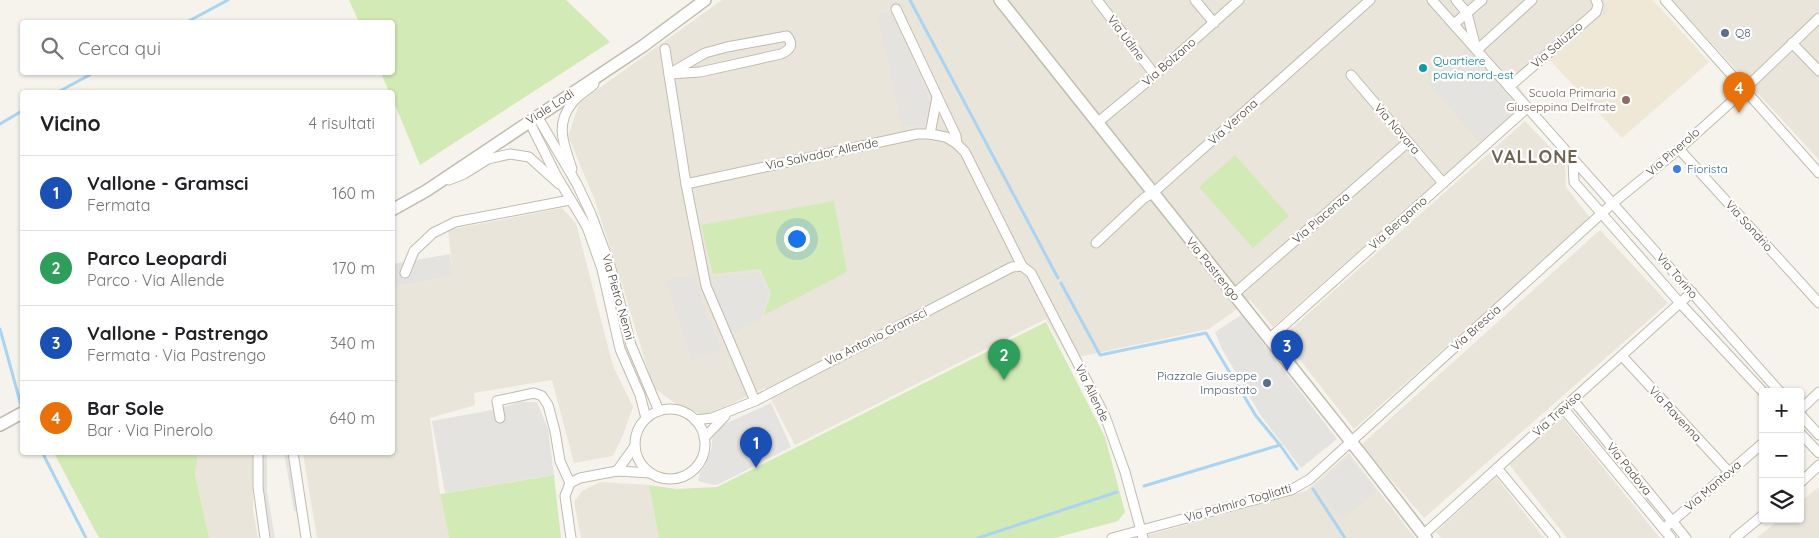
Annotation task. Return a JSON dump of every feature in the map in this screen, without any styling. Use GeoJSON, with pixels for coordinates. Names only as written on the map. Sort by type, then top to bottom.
{"type":"FeatureCollection","features":[{"type":"Feature","properties":{"kind":"street","name":"Viale Lodi"},"geometry":{"type":"LineString","coordinates":[[395,208],[426,191],[643,46],[705,0]]}},
{"type":"Feature","properties":{"kind":"street","name":"Via Pastrengo"},"geometry":{"type":"LineString","coordinates":[[1000,0],[1424,537]]}},
{"type":"Feature","properties":{"kind":"street","name":"Via Udine"},"geometry":{"type":"LineString","coordinates":[[1097,0],[1155,75]]}},
{"type":"Feature","properties":{"kind":"street"},"geometry":{"type":"LineString","coordinates":[[1195,0],[1214,23]]}},
{"type":"Feature","properties":{"kind":"street","name":"Via Bolzano"},"geometry":{"type":"LineString","coordinates":[[1098,123],[1239,0]]}},
{"type":"Feature","properties":{"kind":"street","name":"Via Verona"},"geometry":{"type":"LineString","coordinates":[[1096,243],[1144,198],[1153,193],[1370,0]]}},
{"type":"Feature","properties":{"kind":"street","name":"Via Torino"},"geometry":{"type":"LineString","coordinates":[[1432,0],[1776,388]]}},
{"type":"Feature","properties":{"kind":"street","name":"Via Torino"},"geometry":{"type":"LineString","coordinates":[[1456,0],[1467,13],[1477,50]]}},
{"type":"Feature","properties":{"kind":"street"},"geometry":{"type":"LineString","coordinates":[[1454,24],[1482,0]]}},
{"type":"Feature","properties":{"kind":"street"},"geometry":{"type":"LineString","coordinates":[[1477,50],[1532,0]]}},
{"type":"Feature","properties":{"kind":"street","name":"Via Saluzzo"},"geometry":{"type":"LineString","coordinates":[[1509,86],[1596,12],[1598,5],[1596,0]]}},
{"type":"Feature","properties":{"kind":"street"},"geometry":{"type":"LineString","coordinates":[[1670,2],[1819,173]]}},
{"type":"Feature","properties":{"kind":"street"},"geometry":{"type":"LineString","coordinates":[[896,9],[956,136],[957,144],[970,160],[1022,266]]}},
{"type":"Feature","properties":{"kind":"street","name":"Via Pinerolo"},"geometry":{"type":"LineString","coordinates":[[1601,214],[1679,148],[1819,18]]}},
{"type":"Feature","properties":{"kind":"street"},"geometry":{"type":"LineString","coordinates":[[787,36],[791,41],[791,47],[788,51],[780,54],[700,72],[669,74],[705,54],[727,47],[787,36]]}},
{"type":"Feature","properties":{"kind":"street"},"geometry":{"type":"LineString","coordinates":[[1792,43],[1819,71]]}},
{"type":"Feature","properties":{"kind":"street","name":"Via Pietro Nenni"},"geometry":{"type":"LineString","coordinates":[[643,46],[573,101],[561,123],[564,145],[577,184],[591,214],[610,265],[631,345],[660,411]]}},
{"type":"Feature","properties":{"kind":"street"},"geometry":{"type":"LineString","coordinates":[[665,49],[686,184],[706,286],[755,401]]}},
{"type":"Feature","properties":{"kind":"street","name":"Via Novara"},"geometry":{"type":"LineString","coordinates":[[1351,75],[1443,183]]}},
{"type":"Feature","properties":{"kind":"street"},"geometry":{"type":"LineString","coordinates":[[930,134],[937,97]]}},
{"type":"Feature","properties":{"kind":"street","name":"Via Bergamo"},"geometry":{"type":"LineString","coordinates":[[1269,339],[1528,108]]}},
{"type":"Feature","properties":{"kind":"street","name":"Via Pietro Nenni"},"geometry":{"type":"LineString","coordinates":[[533,118],[577,184]]}},
{"type":"Feature","properties":{"kind":"street","name":"Via Pietro Nenni"},"geometry":{"type":"LineString","coordinates":[[533,118],[564,189],[586,226],[596,252],[602,270],[620,349],[640,395],[646,418]]}},
{"type":"Feature","properties":{"kind":"street","name":"Via Salvador Allende"},"geometry":{"type":"LineString","coordinates":[[686,184],[885,140],[930,134],[946,137],[957,144]]}},
{"type":"Feature","properties":{"kind":"street","name":"Via Piacenza"},"geometry":{"type":"LineString","coordinates":[[1234,294],[1408,142]]}},
{"type":"Feature","properties":{"kind":"street","name":"Via Sondrio"},"geometry":{"type":"LineString","coordinates":[[1679,148],[1819,303]]}},
{"type":"Feature","properties":{"kind":"street","name":"Via Pietro Nenni"},"geometry":{"type":"LineString","coordinates":[[426,191],[464,174],[488,159],[510,154],[529,157],[564,189]]}},
{"type":"Feature","properties":{"kind":"street","name":"Via Torino"},"geometry":{"type":"LineString","coordinates":[[1573,160],[1574,182],[1680,303],[1759,388]]}},
{"type":"Feature","properties":{"kind":"street"},"geometry":{"type":"LineString","coordinates":[[405,273],[414,251],[433,232],[455,222],[570,200]]}},
{"type":"Feature","properties":{"kind":"street","name":"Via Brescia"},"geometry":{"type":"LineString","coordinates":[[1351,443],[1601,214]]}},
{"type":"Feature","properties":{"kind":"street","name":"Via Antonio Gramsci"},"geometry":{"type":"LineString","coordinates":[[695,420],[712,418],[755,401],[1012,267],[1022,266]]}},
{"type":"Feature","properties":{"kind":"street","name":"Via Allende"},"geometry":{"type":"LineString","coordinates":[[1022,266],[1031,273],[1105,416],[1125,472],[1142,534]]}},
{"type":"Feature","properties":{"kind":"street","name":"Via Treviso"},"geometry":{"type":"LineString","coordinates":[[1424,537],[1692,292]]}},
{"type":"Feature","properties":{"kind":"street","name":"Via Ravenna"},"geometry":{"type":"LineString","coordinates":[[1622,356],[1729,472]]}},
{"type":"Feature","properties":{"kind":"street"},"geometry":{"type":"LineString","coordinates":[[1804,406],[1819,392]]}},
{"type":"Feature","properties":{"kind":"street"},"geometry":{"type":"LineString","coordinates":[[500,418],[497,401],[534,393],[542,396],[548,405],[560,460],[570,483]]}},
{"type":"Feature","properties":{"kind":"street","name":"Via Padova"},"geometry":{"type":"LineString","coordinates":[[1573,400],[1686,538]]}},
{"type":"Feature","properties":{"kind":"street","name":"Via Padova"},"geometry":{"type":"LineString","coordinates":[[1563,408],[1671,538]]}},
{"type":"Feature","properties":{"kind":"street"},"geometry":{"type":"LineString","coordinates":[[571,538],[565,496],[570,483],[580,478],[617,471],[651,473],[665,479],[675,478],[691,472],[700,460],[704,446],[701,429],[695,420],[679,410],[669,409],[660,411],[646,418],[639,428],[635,446],[617,471]]}},
{"type":"Feature","properties":{"kind":"street","name":"Via Antonio Gramsci"},"geometry":{"type":"LineString","coordinates":[[704,438],[730,410]]}},
{"type":"Feature","properties":{"kind":"street"},"geometry":{"type":"LineString","coordinates":[[0,425],[20,414]]}},
{"type":"Feature","properties":{"kind":"street"},"geometry":{"type":"LineString","coordinates":[[1804,418],[1819,435]]}},
{"type":"Feature","properties":{"kind":"street"},"geometry":{"type":"LineString","coordinates":[[1804,437],[1819,453]]}},
{"type":"Feature","properties":{"kind":"street","name":"Via Palmiro Togliatti"},"geometry":{"type":"LineString","coordinates":[[1112,538],[1142,534],[1291,490],[1310,479],[1351,443]]}},
{"type":"Feature","properties":{"kind":"street"},"geometry":{"type":"LineString","coordinates":[[635,446],[639,461],[651,473]]}},
{"type":"Feature","properties":{"kind":"street","name":"Via Mantova"},"geometry":{"type":"LineString","coordinates":[[1663,529],[1759,446]]}},
{"type":"Feature","properties":{"kind":"street"},"geometry":{"type":"LineString","coordinates":[[258,455],[258,487],[265,538]]}},
{"type":"Feature","properties":{"kind":"street"},"geometry":{"type":"LineString","coordinates":[[293,455],[306,538]]}},
{"type":"Feature","properties":{"kind":"street"},"geometry":{"type":"LineString","coordinates":[[1804,479],[1819,466]]}},
{"type":"Feature","properties":{"kind":"street"},"geometry":{"type":"LineString","coordinates":[[1498,468],[1555,538]]}},
{"type":"Feature","properties":{"kind":"street"},"geometry":{"type":"LineString","coordinates":[[1735,538],[1759,518]]}},
{"type":"Feature","properties":{"kind":"shaded area"},"geometry":{"type":"Polygon","coordinates":[[[722,0],[1604,0],[1609,11],[1518,86],[1535,109],[1520,108],[1273,327],[1250,300],[1209,329],[1069,359],[1046,319],[795,445],[765,388],[705,416],[676,404],[653,387],[594,198],[568,136],[580,102],[722,0]]]}},
{"type":"Feature","properties":{"kind":"shaded area","name":"Scuola Primaria Giuseppina Delfrate"},"geometry":{"type":"Polygon","coordinates":[[[1604,0],[1653,0],[1709,62],[1622,138],[1550,60],[1609,11],[1604,0]]]}},
{"type":"Feature","properties":{"kind":"shaded area"},"geometry":{"type":"Polygon","coordinates":[[[1672,0],[1819,0],[1819,160],[1672,0]]]}},
{"type":"Feature","properties":{"kind":"shaded area"},"geometry":{"type":"Polygon","coordinates":[[[892,12],[930,101],[924,127],[902,126],[878,15],[892,12]]]}},
{"type":"Feature","properties":{"kind":"shaded area"},"geometry":{"type":"Polygon","coordinates":[[[1466,49],[1518,108],[1479,142],[1428,82],[1466,49]]]}},
{"type":"Feature","properties":{"kind":"shaded area"},"geometry":{"type":"Polygon","coordinates":[[[1525,121],[1565,163],[1566,187],[1590,218],[1354,429],[1282,337],[1525,121]]]}},
{"type":"Feature","properties":{"kind":"shaded area"},"geometry":{"type":"Polygon","coordinates":[[[562,208],[576,223],[613,366],[633,407],[623,435],[613,456],[574,463],[552,380],[474,393],[475,405],[430,418],[440,494],[449,538],[317,538],[303,455],[395,455],[395,287],[453,276],[448,230],[562,208]]]}},
{"type":"Feature","properties":{"kind":"shaded area"},"geometry":{"type":"Polygon","coordinates":[[[1600,230],[1668,303],[1424,518],[1361,445],[1600,230]]]}},
{"type":"Feature","properties":{"kind":"shaded area"},"geometry":{"type":"Polygon","coordinates":[[[450,254],[453,276],[395,287],[395,264],[450,254]]]}},
{"type":"Feature","properties":{"kind":"shaded area"},"geometry":{"type":"Polygon","coordinates":[[[759,272],[769,292],[761,320],[729,334],[709,277],[759,272]]]}},
{"type":"Feature","properties":{"kind":"shaded area"},"geometry":{"type":"Polygon","coordinates":[[[695,276],[707,315],[722,349],[692,361],[666,280],[695,276]]]}},
{"type":"Feature","properties":{"kind":"shaded area","name":"Piazzale Giuseppe Impastato"},"geometry":{"type":"Polygon","coordinates":[[[1241,315],[1337,439],[1301,468],[1261,416],[1222,349],[1215,332],[1241,315]]]}},
{"type":"Feature","properties":{"kind":"shaded area"},"geometry":{"type":"Polygon","coordinates":[[[520,402],[537,402],[548,429],[554,475],[445,493],[432,421],[497,409],[520,402]]]}},
{"type":"Feature","properties":{"kind":"shaded area"},"geometry":{"type":"Polygon","coordinates":[[[771,403],[791,447],[719,484],[714,485],[698,481],[700,472],[705,466],[711,450],[713,434],[722,425],[771,403]]]}},
{"type":"Feature","properties":{"kind":"shaded area"},"geometry":{"type":"Polygon","coordinates":[[[1563,418],[1660,538],[1567,538],[1508,463],[1563,418]]]}},
{"type":"Feature","properties":{"kind":"shaded area"},"geometry":{"type":"Polygon","coordinates":[[[1349,453],[1415,538],[1138,538],[1306,491],[1349,453]]]}},
{"type":"Feature","properties":{"kind":"shaded area"},"geometry":{"type":"Polygon","coordinates":[[[198,455],[253,455],[253,510],[258,538],[209,538],[195,474],[198,455]]]}},
{"type":"Feature","properties":{"kind":"shaded area"},"geometry":{"type":"Polygon","coordinates":[[[263,455],[267,455],[267,492],[275,538],[271,538],[263,493],[263,455]]]}},
{"type":"Feature","properties":{"kind":"shaded area"},"geometry":{"type":"Polygon","coordinates":[[[284,455],[289,455],[298,511],[294,511],[284,455]]]}},
{"type":"Feature","properties":{"kind":"shaded area"},"geometry":{"type":"Polygon","coordinates":[[[1349,457],[1377,491],[1342,519],[1315,486],[1349,457]]]}},
{"type":"Feature","properties":{"kind":"shaded area"},"geometry":{"type":"Polygon","coordinates":[[[1496,477],[1544,538],[1441,538],[1436,532],[1496,477]]]}},
{"type":"Feature","properties":{"kind":"shaded area"},"geometry":{"type":"Polygon","coordinates":[[[600,482],[649,485],[659,538],[581,538],[574,502],[582,491],[600,482]]]}},
{"type":"Feature","properties":{"kind":"shaded area"},"geometry":{"type":"Polygon","coordinates":[[[1819,487],[1819,538],[1757,538],[1775,523],[1804,523],[1804,499],[1819,487]]]}},
{"type":"Feature","properties":{"kind":"green space"},"geometry":{"type":"Polygon","coordinates":[[[349,0],[566,0],[610,42],[420,165],[395,105],[395,90],[388,90],[382,75],[395,75],[395,20],[358,20],[349,0]]]}},
{"type":"Feature","properties":{"kind":"green space"},"geometry":{"type":"Polygon","coordinates":[[[1235,155],[1289,216],[1253,248],[1199,187],[1235,155]]]}},
{"type":"Feature","properties":{"kind":"green space"},"geometry":{"type":"Polygon","coordinates":[[[834,201],[847,272],[764,315],[771,293],[760,269],[713,274],[701,225],[834,201]]]}},
{"type":"Feature","properties":{"kind":"green space"},"geometry":{"type":"Polygon","coordinates":[[[1046,322],[1105,437],[1125,512],[1118,521],[1055,538],[659,538],[649,485],[676,489],[717,487],[1046,322]]]}},
{"type":"Feature","properties":{"kind":"green space"},"geometry":{"type":"Polygon","coordinates":[[[55,455],[198,455],[195,474],[209,538],[99,538],[55,455]]]}},
{"type":"Feature","properties":{"kind":"green space"},"geometry":{"type":"Polygon","coordinates":[[[554,475],[561,538],[449,538],[440,494],[554,475]]]}},
{"type":"Feature","properties":{"kind":"waterway"},"geometry":{"type":"LineString","coordinates":[[191,20],[228,0]]}},
{"type":"Feature","properties":{"kind":"waterway"},"geometry":{"type":"LineString","coordinates":[[910,0],[1058,278]]}},
{"type":"Feature","properties":{"kind":"waterway"},"geometry":{"type":"LineString","coordinates":[[62,90],[89,75]]}},
{"type":"Feature","properties":{"kind":"waterway"},"geometry":{"type":"LineString","coordinates":[[0,124],[20,112]]}},
{"type":"Feature","properties":{"kind":"waterway"},"geometry":{"type":"LineString","coordinates":[[1061,283],[1100,355],[1206,333],[1256,416],[1280,445]]}},
{"type":"Feature","properties":{"kind":"waterway"},"geometry":{"type":"LineString","coordinates":[[0,329],[20,401]]}},
{"type":"Feature","properties":{"kind":"waterway"},"geometry":{"type":"LineString","coordinates":[[1144,486],[1280,445],[1297,469]]}},
{"type":"Feature","properties":{"kind":"waterway"},"geometry":{"type":"LineString","coordinates":[[44,455],[86,538]]}},
{"type":"Feature","properties":{"kind":"waterway"},"geometry":{"type":"LineString","coordinates":[[1313,489],[1345,538]]}},
{"type":"Feature","properties":{"kind":"waterway"},"geometry":{"type":"LineString","coordinates":[[978,538],[1117,492]]}},
{"type":"Feature","properties":{"kind":"place","name":"Q8"},"geometry":{"type":"Point","coordinates":[1725,33]}},
{"type":"Feature","properties":{"kind":"place","name":"Quartiere pavia nord-est"},"geometry":{"type":"Point","coordinates":[1423,68]}},
{"type":"Feature","properties":{"kind":"place","name":"Scuola Primaria Giuseppina Delfrate"},"geometry":{"type":"Point","coordinates":[1626,100]}},
{"type":"Feature","properties":{"kind":"place","name":"Bar Sole"},"geometry":{"type":"Point","coordinates":[1739,113]}},
{"type":"Feature","properties":{"kind":"place","name":"Fiorista"},"geometry":{"type":"Point","coordinates":[1677,169]}},
{"type":"Feature","properties":{"kind":"place","name":"Vallone - Pastrengo"},"geometry":{"type":"Point","coordinates":[1287,371]}},
{"type":"Feature","properties":{"kind":"place","name":"Parco Leopardi"},"geometry":{"type":"Point","coordinates":[1004,380]}},
{"type":"Feature","properties":{"kind":"place","name":"Piazzale Giuseppe Impastato"},"geometry":{"type":"Point","coordinates":[1267,383]}},
{"type":"Feature","properties":{"kind":"place","name":"Vallone - Gramsci"},"geometry":{"type":"Point","coordinates":[756,468]}},
{"type":"Feature","properties":{"kind":"district","name":"VALLONE"},"geometry":{"type":"Point","coordinates":[1535,157]}}]}
